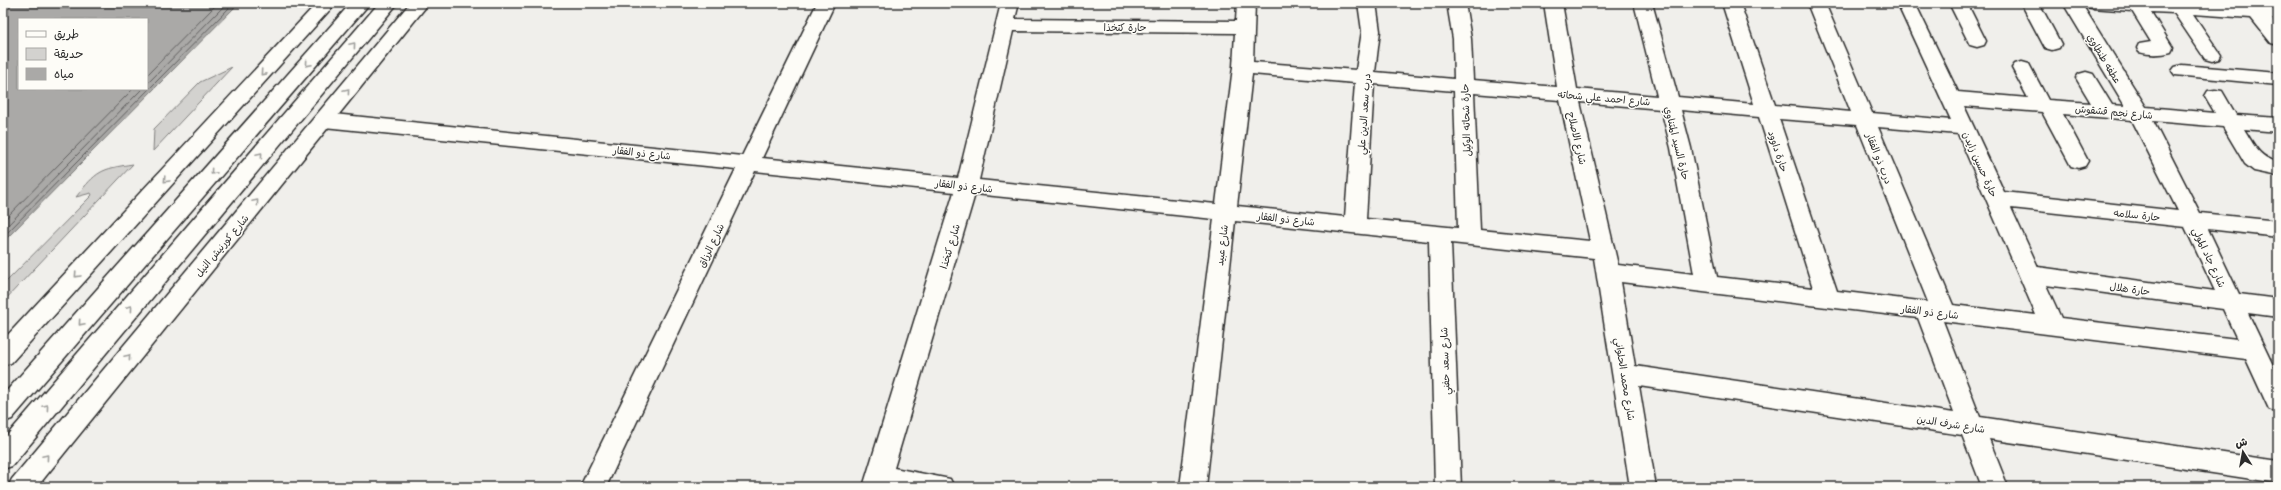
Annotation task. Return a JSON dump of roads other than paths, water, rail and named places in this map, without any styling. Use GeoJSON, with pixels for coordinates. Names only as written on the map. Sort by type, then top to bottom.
{"type":"FeatureCollection","features":[{"type":"Feature","properties":{"kind":"main road"},"geometry":{"type":"LineString","coordinates":[[3,356],[327,3]]}},
{"type":"Feature","properties":{"kind":"main road"},"geometry":{"type":"LineString","coordinates":[[3,412],[361,3]]}},
{"type":"Feature","properties":{"kind":"main road"},"geometry":{"type":"LineString","coordinates":[[3,458],[389,3]]}},
{"type":"Feature","properties":{"kind":"main road","name":"شارع كورنيش النيل"},"geometry":{"type":"LineString","coordinates":[[21,487],[420,3]]}},
{"type":"Feature","properties":{"kind":"main road","name":"شارع الرزاق"},"geometry":{"type":"LineString","coordinates":[[594,487],[826,3]]}},
{"type":"Feature","properties":{"kind":"main road","name":"شارع كتخذا"},"geometry":{"type":"LineString","coordinates":[[878,482],[967,186],[1010,3]]}},
{"type":"Feature","properties":{"kind":"main road","name":"شارع عبيد"},"geometry":{"type":"LineString","coordinates":[[1193,487],[1243,67],[1246,3]]}},
{"type":"Feature","properties":{"kind":"main road","name":"درب سعد الدين علي"},"geometry":{"type":"LineString","coordinates":[[1356,226],[1365,77],[1371,32],[1367,3]]}},
{"type":"Feature","properties":{"kind":"main road","name":"حارة شحاته الوكيل"},"geometry":{"type":"LineString","coordinates":[[1456,3],[1462,39],[1469,237]]}},
{"type":"Feature","properties":{"kind":"main road","name":"شارع الاصلاح"},"geometry":{"type":"LineString","coordinates":[[1553,3],[1568,94],[1606,262]]}},
{"type":"Feature","properties":{"kind":"main road","name":"حارة السيد المتناوي"},"geometry":{"type":"LineString","coordinates":[[1643,3],[1681,148],[1706,284]]}},
{"type":"Feature","properties":{"kind":"main road","name":"حارة داوود"},"geometry":{"type":"LineString","coordinates":[[1730,3],[1828,298]]}},
{"type":"Feature","properties":{"kind":"main road","name":"درب ذو الفقار"},"geometry":{"type":"LineString","coordinates":[[1816,3],[1864,119],[1936,312],[1972,426],[1995,487]]}},
{"type":"Feature","properties":{"kind":"main road","name":"حارة حسين زايدن"},"geometry":{"type":"LineString","coordinates":[[1906,3],[1965,128],[2053,326]]}},
{"type":"Feature","properties":{"kind":"main road"},"geometry":{"type":"LineString","coordinates":[[1958,3],[1977,41]]}},
{"type":"Feature","properties":{"kind":"main road"},"geometry":{"type":"LineString","coordinates":[[2030,3],[2052,44]]}},
{"type":"Feature","properties":{"kind":"main road","name":"عطفه طنطاوي"},"geometry":{"type":"LineString","coordinates":[[2072,3],[2139,113]]}},
{"type":"Feature","properties":{"kind":"main road"},"geometry":{"type":"LineString","coordinates":[[2092,3],[2278,14]]}},
{"type":"Feature","properties":{"kind":"main road"},"geometry":{"type":"LineString","coordinates":[[2141,5],[2164,48],[2146,48]]}},
{"type":"Feature","properties":{"kind":"main road"},"geometry":{"type":"LineString","coordinates":[[2179,8],[2212,55]]}},
{"type":"Feature","properties":{"kind":"main road"},"geometry":{"type":"LineString","coordinates":[[2256,12],[2278,39]]}},
{"type":"Feature","properties":{"kind":"main road","name":"حارة كتخذا"},"geometry":{"type":"LineString","coordinates":[[1005,25],[1246,27]]}},
{"type":"Feature","properties":{"kind":"main road","name":"شارع احمد علي شحاته"},"geometry":{"type":"LineString","coordinates":[[1243,67],[1965,128]]}},
{"type":"Feature","properties":{"kind":"main road"},"geometry":{"type":"LineString","coordinates":[[2022,68],[2078,161]]}},
{"type":"Feature","properties":{"kind":"main road"},"geometry":{"type":"LineString","coordinates":[[2182,71],[2278,79]]}},
{"type":"Feature","properties":{"kind":"main road"},"geometry":{"type":"LineString","coordinates":[[2086,78],[2104,110]]}},
{"type":"Feature","properties":{"kind":"main road"},"geometry":{"type":"LineString","coordinates":[[2215,96],[2252,159],[2261,166],[2273,168]]}},
{"type":"Feature","properties":{"kind":"main road","name":"شارع نجم قشقوش"},"geometry":{"type":"LineString","coordinates":[[1951,98],[2278,124]]}},
{"type":"Feature","properties":{"kind":"main road","name":"شارع جاد المولي"},"geometry":{"type":"LineString","coordinates":[[2139,113],[2193,220],[2252,350],[2277,398]]}},
{"type":"Feature","properties":{"kind":"main road","name":"شارع ذو الفقار"},"geometry":{"type":"LineString","coordinates":[[324,120],[1469,237],[1606,262],[1706,284],[2252,350]]}},
{"type":"Feature","properties":{"kind":"main road","name":"حارة سلامه"},"geometry":{"type":"LineString","coordinates":[[1997,199],[2278,228]]}},
{"type":"Feature","properties":{"kind":"main road","name":"شارع سعد حفني"},"geometry":{"type":"LineString","coordinates":[[1440,234],[1448,487]]}},
{"type":"Feature","properties":{"kind":"main road","name":"شارع محمد الحلواني"},"geometry":{"type":"LineString","coordinates":[[1606,262],[1643,487]]}},
{"type":"Feature","properties":{"kind":"main road","name":"حارة هلال"},"geometry":{"type":"LineString","coordinates":[[2030,274],[2278,308]]}},
{"type":"Feature","properties":{"kind":"main road","name":"شارع شرف الدين"},"geometry":{"type":"LineString","coordinates":[[1625,374],[2278,472]]}},
{"type":"Feature","properties":{"kind":"main road"},"geometry":{"type":"LineString","coordinates":[[878,482],[941,487]]}},
{"type":"Feature","properties":{"kind":"water"},"geometry":{"type":"Polygon","coordinates":[[[3,3],[239,3],[3,242],[3,3]]]}}]}
